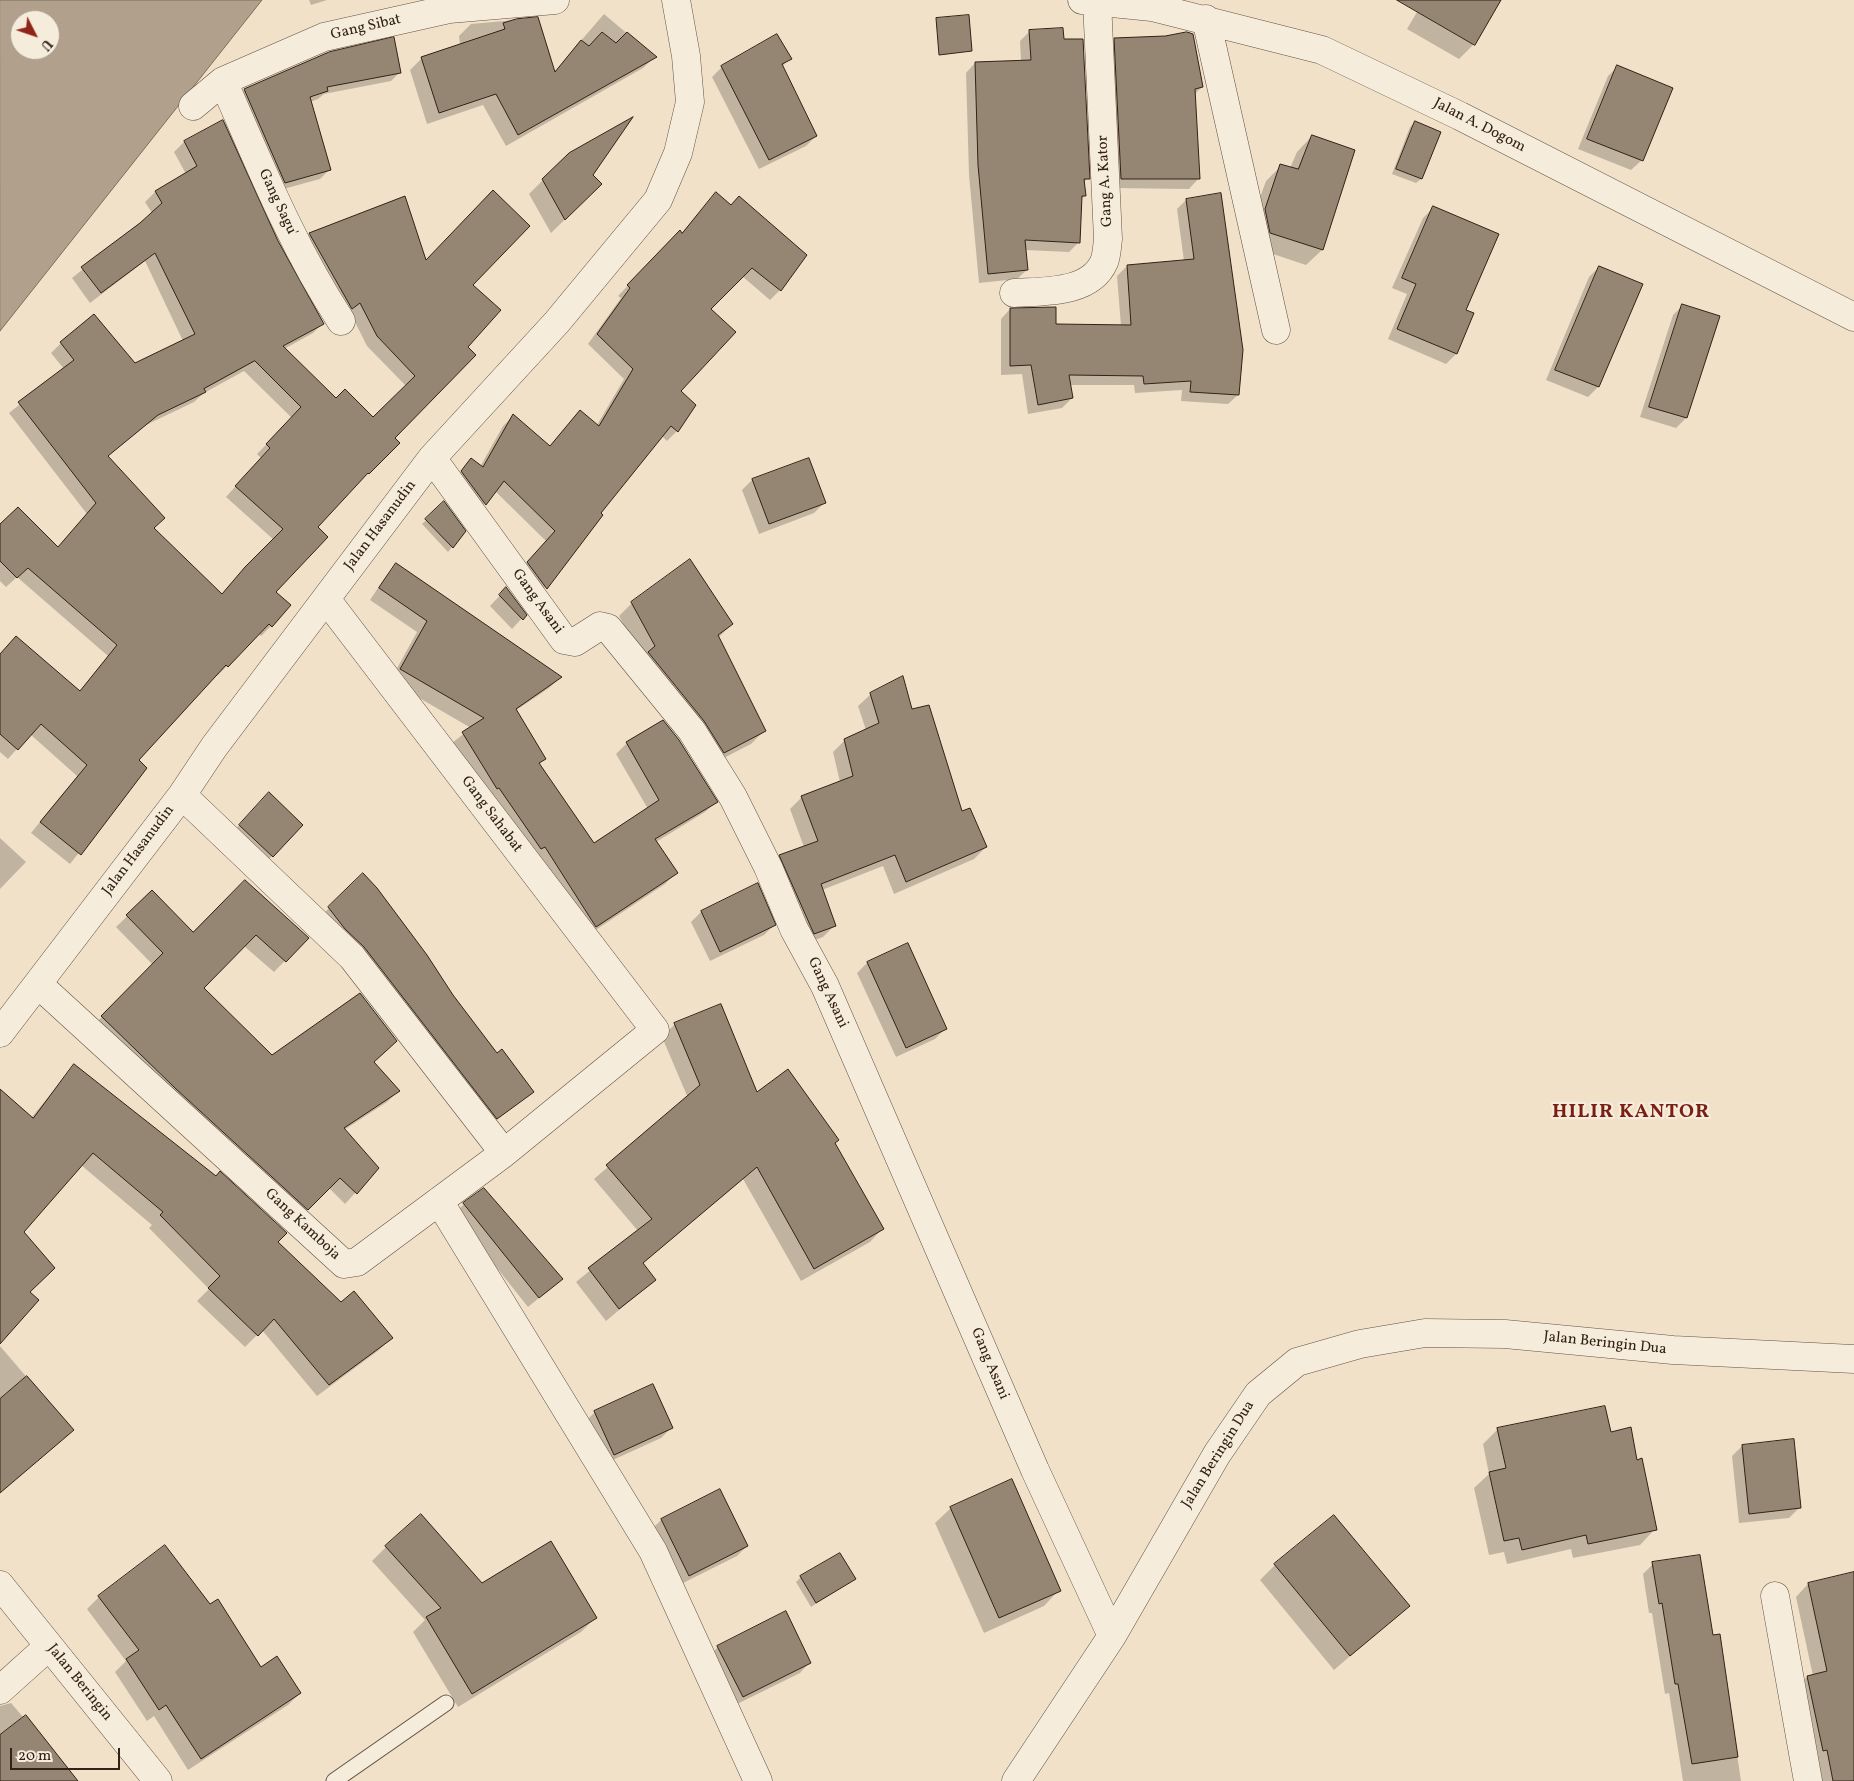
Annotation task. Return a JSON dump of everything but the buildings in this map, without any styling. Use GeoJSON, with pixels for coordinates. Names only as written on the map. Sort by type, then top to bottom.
{"type":"FeatureCollection","features":[{"type":"Feature","properties":{"kind":"street","name":"Gang Sibat"},"geometry":{"type":"LineString","coordinates":[[193,106],[223,81],[324,37],[449,9],[556,0]]}},
{"type":"Feature","properties":{"kind":"street","name":"Jalan Hasanudin"},"geometry":{"type":"LineString","coordinates":[[0,1034],[182,795],[214,747],[432,458],[557,322],[658,200],[678,153],[690,102],[686,56],[676,0]]}},
{"type":"Feature","properties":{"kind":"street","name":"Jalan A. Dogom"},"geometry":{"type":"LineString","coordinates":[[1082,0],[1152,3],[1322,50],[1460,116],[1854,317]]}},
{"type":"Feature","properties":{"kind":"street","name":"Gang A. Kator"},"geometry":{"type":"LineString","coordinates":[[1014,293],[1066,289],[1091,278],[1104,262],[1108,239],[1096,0]]}},
{"type":"Feature","properties":{"kind":"street"},"geometry":{"type":"LineString","coordinates":[[1206,19],[1276,330]]}},
{"type":"Feature","properties":{"kind":"street","name":"Gang Sagu'"},"geometry":{"type":"LineString","coordinates":[[223,81],[278,207],[303,258],[341,321]]}},
{"type":"Feature","properties":{"kind":"street","name":"Gang Asani"},"geometry":{"type":"LineString","coordinates":[[432,458],[564,640],[575,642],[600,626],[608,628],[692,731],[732,798],[768,867],[794,929],[825,986],[1035,1470],[1112,1636]]}},
{"type":"Feature","properties":{"kind":"street","name":"Gang Sahabat"},"geometry":{"type":"LineString","coordinates":[[326,599],[655,1030]]}},
{"type":"Feature","properties":{"kind":"street"},"geometry":{"type":"LineString","coordinates":[[182,795],[352,957],[504,1153]]}},
{"type":"Feature","properties":{"kind":"street","name":"Gang Kamboja"},"geometry":{"type":"LineString","coordinates":[[38,984],[344,1264],[357,1262],[504,1153],[655,1030]]}},
{"type":"Feature","properties":{"kind":"street"},"geometry":{"type":"LineString","coordinates":[[439,1201],[653,1551],[758,1781]]}},
{"type":"Feature","properties":{"kind":"street","name":"Jalan Beringin Dua"},"geometry":{"type":"LineString","coordinates":[[1016,1781],[1112,1636],[1216,1454],[1258,1394],[1296,1362],[1360,1344],[1425,1333],[1505,1334],[1673,1350],[1854,1359]]}},
{"type":"Feature","properties":{"kind":"street","name":"Jalan Beringin"},"geometry":{"type":"LineString","coordinates":[[0,1585],[158,1781]]}},
{"type":"Feature","properties":{"kind":"street"},"geometry":{"type":"LineString","coordinates":[[1775,1596],[1808,1781]]}},
{"type":"Feature","properties":{"kind":"street"},"geometry":{"type":"LineString","coordinates":[[0,1690],[49,1646]]}},
{"type":"Feature","properties":{"kind":"lane"},"geometry":{"type":"LineString","coordinates":[[334,1781],[446,1703]]}},
{"type":"Feature","properties":{"kind":"shaded area"},"geometry":{"type":"Polygon","coordinates":[[[0,0],[262,0],[0,331],[0,0]]]}},
{"type":"Feature","properties":{"kind":"district","name":"HILIR KANTOR"},"geometry":{"type":"Point","coordinates":[1631,1113]}}]}
